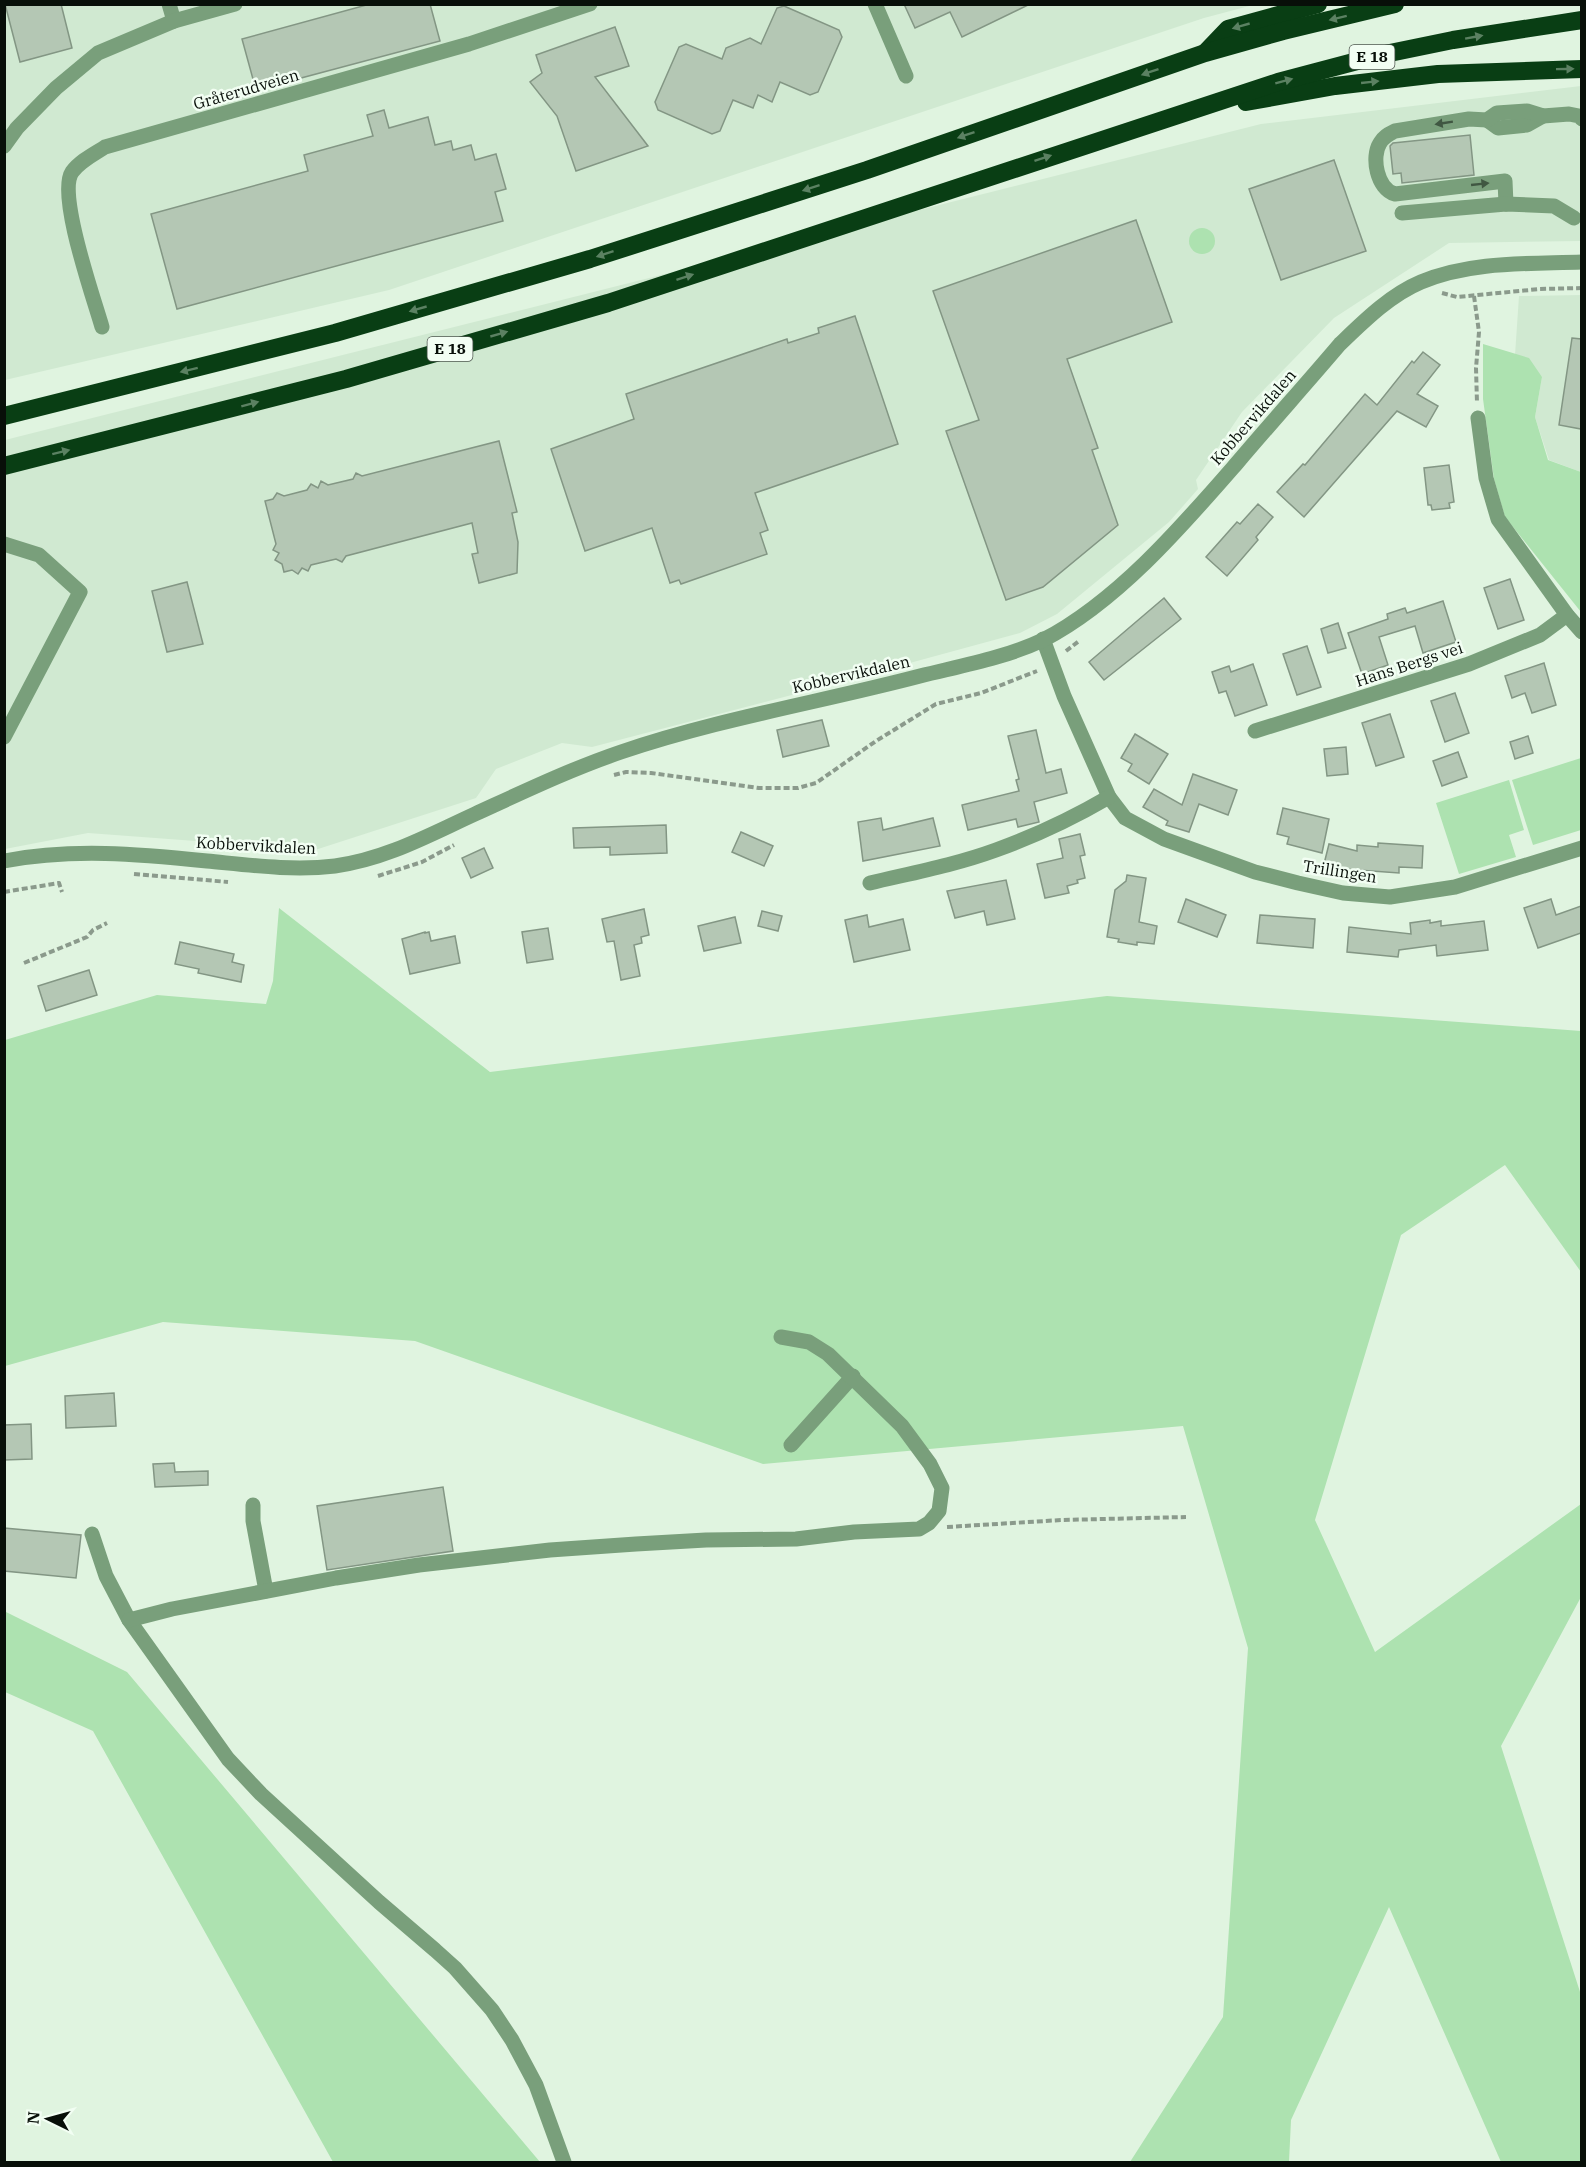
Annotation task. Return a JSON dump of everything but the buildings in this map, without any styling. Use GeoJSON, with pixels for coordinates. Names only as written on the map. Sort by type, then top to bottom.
{"type":"FeatureCollection","features":[{"type":"Feature","properties":{"kind":"highway"},"geometry":{"type":"LineString","coordinates":[[1205,53],[1228,30],[1318,4]]}},
{"type":"Feature","properties":{"kind":"highway"},"geometry":{"type":"LineString","coordinates":[[4,416],[334,333],[590,259],[867,170],[1205,53],[1283,31],[1395,4]]}},
{"type":"Feature","properties":{"kind":"highway","name":"E 18"},"geometry":{"type":"LineString","coordinates":[[4,465],[346,379],[608,303],[1278,82],[1380,56],[1487,34],[1581,20]]}},
{"type":"Feature","properties":{"kind":"highway"},"geometry":{"type":"LineString","coordinates":[[1168,117],[1346,85],[1438,74],[1581,69]]}},
{"type":"Feature","properties":{"kind":"street"},"geometry":{"type":"LineString","coordinates":[[169,4],[174,21]]}},
{"type":"Feature","properties":{"kind":"street"},"geometry":{"type":"LineString","coordinates":[[4,146],[17,128],[56,88],[98,53],[174,21],[235,4]]}},
{"type":"Feature","properties":{"kind":"street","name":"Gråterudveien"},"geometry":{"type":"LineString","coordinates":[[102,327],[72,221],[68,195],[71,174],[86,159],[105,147],[469,45],[590,4]]}},
{"type":"Feature","properties":{"kind":"street"},"geometry":{"type":"LineString","coordinates":[[875,4],[906,76]]}},
{"type":"Feature","properties":{"kind":"street"},"geometry":{"type":"LineString","coordinates":[[1506,204],[1505,182],[1395,194],[1389,192],[1379,182],[1376,153],[1378,144],[1386,135],[1395,131],[1470,119],[1487,120],[1497,113],[1527,111],[1543,116],[1569,114],[1579,116],[1581,119]]}},
{"type":"Feature","properties":{"kind":"street"},"geometry":{"type":"LineString","coordinates":[[1446,188],[1465,208]]}},
{"type":"Feature","properties":{"kind":"street"},"geometry":{"type":"LineString","coordinates":[[1402,213],[1506,204],[1554,206],[1574,218]]}},
{"type":"Feature","properties":{"kind":"street","name":"Kobbervikdalen"},"geometry":{"type":"LineString","coordinates":[[4,861],[51,854],[87,853],[292,868],[334,866],[358,861],[414,844],[556,777],[636,747],[719,723],[961,666],[1019,649],[1043,639],[1084,613],[1130,577],[1196,510],[1340,344],[1366,319],[1394,298],[1419,282],[1471,269],[1503,265],[1581,262]]}},
{"type":"Feature","properties":{"kind":"street"},"geometry":{"type":"LineString","coordinates":[[1478,418],[1486,478],[1498,519],[1581,632]]}},
{"type":"Feature","properties":{"kind":"street"},"geometry":{"type":"LineString","coordinates":[[4,544],[39,555],[80,592],[4,737]]}},
{"type":"Feature","properties":{"kind":"street","name":"Hans Bergs vei"},"geometry":{"type":"LineString","coordinates":[[1256,731],[1469,663],[1540,635],[1567,615]]}},
{"type":"Feature","properties":{"kind":"street","name":"Trillingen"},"geometry":{"type":"LineString","coordinates":[[1043,639],[1064,696],[1109,797],[1125,818],[1164,839],[1255,872],[1342,893],[1390,897],[1455,887],[1581,848]]}},
{"type":"Feature","properties":{"kind":"street"},"geometry":{"type":"LineString","coordinates":[[870,883],[956,863],[996,850],[1078,815],[1109,797]]}},
{"type":"Feature","properties":{"kind":"street"},"geometry":{"type":"LineString","coordinates":[[129,1620],[266,1591],[409,1567],[550,1550],[706,1540],[796,1539],[854,1532],[919,1528],[929,1523],[939,1511],[942,1488],[920,1448],[902,1426],[828,1354],[809,1342],[781,1337]]}},
{"type":"Feature","properties":{"kind":"street"},"geometry":{"type":"LineString","coordinates":[[791,1445],[853,1376]]}},
{"type":"Feature","properties":{"kind":"street"},"geometry":{"type":"LineString","coordinates":[[253,1505],[253,1521],[266,1591]]}},
{"type":"Feature","properties":{"kind":"street"},"geometry":{"type":"LineString","coordinates":[[92,1534],[106,1576],[129,1620],[228,1759],[261,1794],[435,1950],[492,2010],[512,2040],[532,2078],[564,2163]]}},
{"type":"Feature","properties":{"kind":"path"},"geometry":{"type":"LineString","coordinates":[[1444,293],[1457,297],[1540,289],[1581,288]]}},
{"type":"Feature","properties":{"kind":"path"},"geometry":{"type":"LineString","coordinates":[[1474,296],[1479,332],[1476,368],[1478,418]]}},
{"type":"Feature","properties":{"kind":"path"},"geometry":{"type":"LineString","coordinates":[[610,776],[626,772],[651,773],[759,788],[798,788],[816,783],[876,741],[936,704],[981,693],[1022,679],[1043,667]]}},
{"type":"Feature","properties":{"kind":"path"},"geometry":{"type":"LineString","coordinates":[[376,876],[422,862],[455,844]]}},
{"type":"Feature","properties":{"kind":"path"},"geometry":{"type":"LineString","coordinates":[[125,873],[239,884]]}},
{"type":"Feature","properties":{"kind":"path"},"geometry":{"type":"LineString","coordinates":[[4,892],[59,883],[62,892]]}},
{"type":"Feature","properties":{"kind":"path"},"geometry":{"type":"LineString","coordinates":[[24,963],[87,937],[93,930],[107,923]]}},
{"type":"Feature","properties":{"kind":"path"},"geometry":{"type":"LineString","coordinates":[[57,950],[59,957]]}},
{"type":"Feature","properties":{"kind":"path"},"geometry":{"type":"LineString","coordinates":[[919,1528],[1062,1520],[1186,1517]]}},
{"type":"Feature","properties":{"kind":"shaded area"},"geometry":{"type":"Polygon","coordinates":[[[4,5],[1253,5],[1204,18],[389,290],[5,380],[4,5]]]}},
{"type":"Feature","properties":{"kind":"shaded area"},"geometry":{"type":"Polygon","coordinates":[[[1581,86],[1581,241],[1449,243],[1334,318],[1242,412],[1196,480],[1198,489],[1169,522],[1057,614],[1020,633],[592,747],[562,743],[496,769],[476,798],[315,850],[88,833],[5,849],[5,440],[1261,124],[1581,86]]]}},
{"type":"Feature","properties":{"kind":"shaded area"},"geometry":{"type":"Polygon","coordinates":[[[1581,295],[1581,472],[1549,460],[1535,417],[1542,377],[1515,355],[1519,296],[1581,295]]]}},
{"type":"Feature","properties":{"kind":"green space"},"geometry":{"type":"Polygon","coordinates":[[[1202,228],[1211,232],[1215,241],[1211,250],[1202,254],[1193,250],[1189,241],[1193,232],[1202,228]]]}},
{"type":"Feature","properties":{"kind":"green space"},"geometry":{"type":"Polygon","coordinates":[[[1483,344],[1529,358],[1542,377],[1535,417],[1548,460],[1581,472],[1581,612],[1505,517],[1494,479],[1483,399],[1483,344]]]}},
{"type":"Feature","properties":{"kind":"green space"},"geometry":{"type":"Polygon","coordinates":[[[1581,758],[1581,830],[1533,845],[1512,780],[1581,758]]]}},
{"type":"Feature","properties":{"kind":"green space"},"geometry":{"type":"Polygon","coordinates":[[[1509,780],[1524,830],[1509,835],[1516,857],[1459,874],[1436,803],[1509,780]]]}},
{"type":"Feature","properties":{"kind":"green space"},"geometry":{"type":"Polygon","coordinates":[[[279,908],[490,1072],[1107,996],[1581,1031],[1581,1272],[1505,1165],[1401,1235],[1315,1520],[1375,1652],[1581,1504],[1581,1597],[1501,1746],[1581,1995],[1581,2162],[1501,2162],[1389,1907],[1291,2120],[1289,2162],[1130,2162],[1223,2017],[1248,1648],[1183,1426],[763,1464],[415,1341],[163,1322],[5,1366],[5,1040],[157,995],[266,1004],[273,981],[279,908]]]}},
{"type":"Feature","properties":{"kind":"green space"},"geometry":{"type":"Polygon","coordinates":[[[4,1611],[127,1672],[540,2162],[333,2162],[93,1731],[5,1692],[4,1611]]]}}]}
